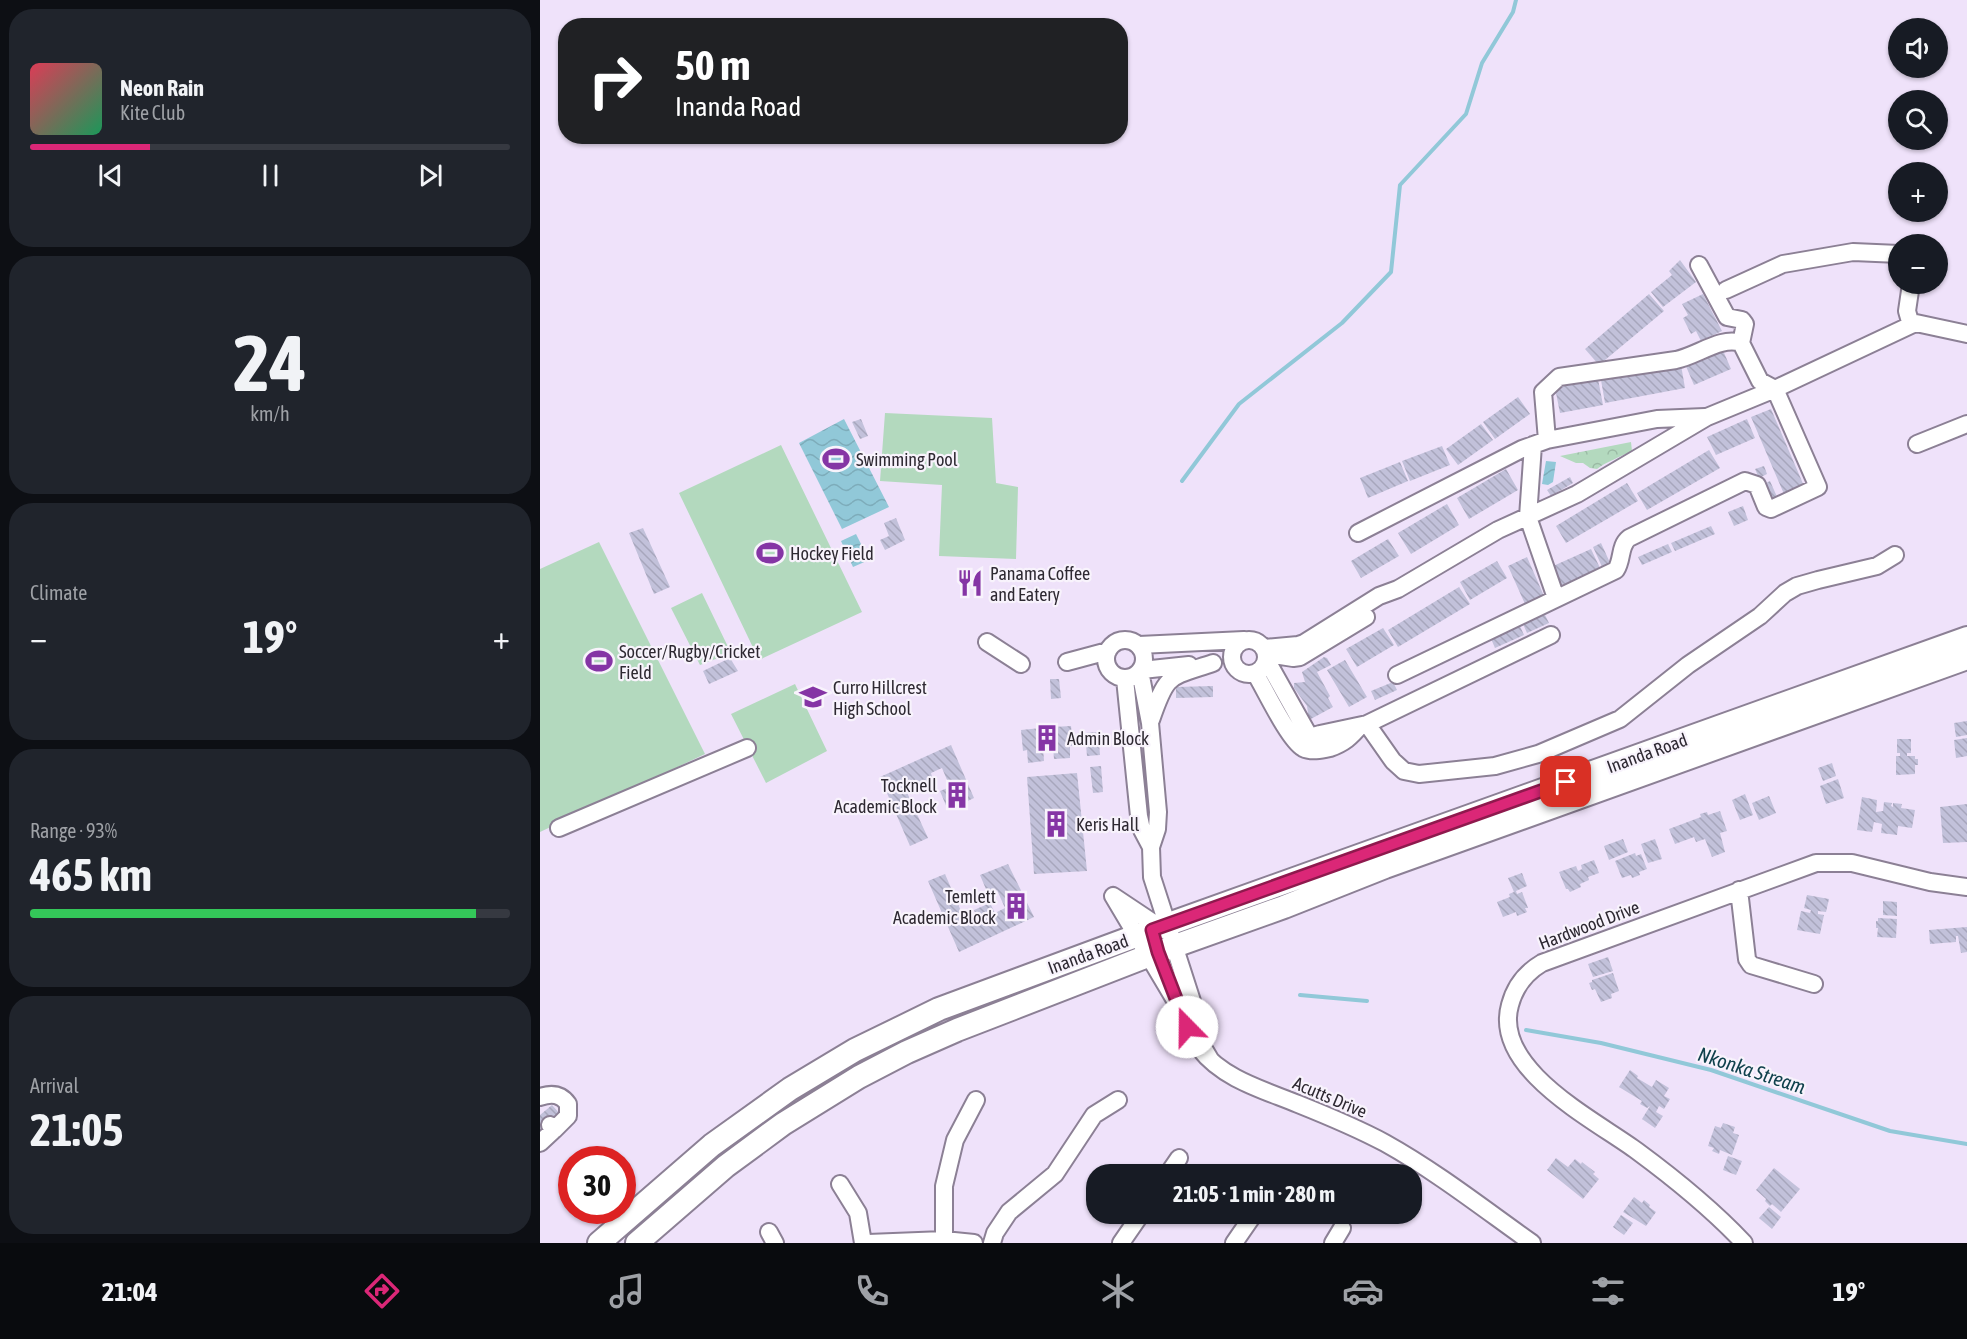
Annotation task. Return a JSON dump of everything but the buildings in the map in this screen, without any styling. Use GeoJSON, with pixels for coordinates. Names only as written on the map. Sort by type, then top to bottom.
{"type":"FeatureCollection","features":[{"type":"Feature","properties":{"kind":"main road","name":"Inanda Road"},"geometry":{"type":"LineString","coordinates":[[637,1243],[762,1138],[859,1077],[907,1052],[1155,941],[1967,638]]}},
{"type":"Feature","properties":{"kind":"main road","name":"Inanda Road"},"geometry":{"type":"LineString","coordinates":[[599,1243],[712,1145],[790,1089],[855,1050],[939,1009],[1155,941],[1284,907],[1385,867],[1967,658]]}},
{"type":"Feature","properties":{"kind":"street"},"geometry":{"type":"LineString","coordinates":[[1726,290],[1783,264],[1853,252],[1888,254]]}},
{"type":"Feature","properties":{"kind":"street"},"geometry":{"type":"LineString","coordinates":[[1397,675],[1616,570],[1620,565],[1624,542],[1629,538],[1744,481],[1757,485],[1766,507],[1771,508],[1818,487],[1775,388],[1760,381],[1742,343],[1745,324],[1742,320],[1727,317],[1699,265]]}},
{"type":"Feature","properties":{"kind":"street"},"geometry":{"type":"LineString","coordinates":[[1910,294],[1907,311],[1911,325]]}},
{"type":"Feature","properties":{"kind":"street"},"geometry":{"type":"LineString","coordinates":[[1244,640],[1234,648],[1232,661],[1239,670],[1250,674],[1263,658],[1298,645],[1306,648],[1367,616],[1398,589],[1498,530],[1577,494],[1707,417],[1916,323],[1967,334]]}},
{"type":"Feature","properties":{"kind":"street"},"geometry":{"type":"LineString","coordinates":[[1556,598],[1528,517],[1540,442],[1543,392],[1559,378],[1665,363],[1687,358],[1727,341],[1742,343]]}},
{"type":"Feature","properties":{"kind":"street"},"geometry":{"type":"LineString","coordinates":[[1358,532],[1540,442],[1657,419],[1707,417]]}},
{"type":"Feature","properties":{"kind":"street"},"geometry":{"type":"LineString","coordinates":[[1657,419],[1665,442]]}},
{"type":"Feature","properties":{"kind":"street"},"geometry":{"type":"LineString","coordinates":[[1917,444],[1967,424]]}},
{"type":"Feature","properties":{"kind":"street"},"geometry":{"type":"LineString","coordinates":[[1364,725],[1404,771],[1419,774],[1495,766],[1538,754],[1620,719],[1688,665],[1760,616],[1785,593],[1808,583],[1877,566],[1895,555]]}},
{"type":"Feature","properties":{"kind":"street"},"geometry":{"type":"LineString","coordinates":[[1139,645],[1255,640],[1292,738],[1301,747],[1318,750],[1339,745],[1364,725],[1551,635]]}},
{"type":"Feature","properties":{"kind":"street"},"geometry":{"type":"LineString","coordinates":[[1151,847],[1139,816],[1136,673],[1145,656],[1135,642],[1122,640],[1116,642],[1108,651],[1106,657],[1108,668],[1115,676],[1136,673],[1213,663],[1232,661]]}},
{"type":"Feature","properties":{"kind":"street"},"geometry":{"type":"LineString","coordinates":[[987,642],[1021,664]]}},
{"type":"Feature","properties":{"kind":"street"},"geometry":{"type":"LineString","coordinates":[[1108,651],[1067,662],[1108,668]]}},
{"type":"Feature","properties":{"kind":"street"},"geometry":{"type":"LineString","coordinates":[[1150,723],[1162,689],[1168,681],[1181,673],[1213,663]]}},
{"type":"Feature","properties":{"kind":"street"},"geometry":{"type":"LineString","coordinates":[[1136,673],[1150,723],[1158,812],[1157,829],[1151,847],[1152,877],[1210,1059]]}},
{"type":"Feature","properties":{"kind":"street"},"geometry":{"type":"LineString","coordinates":[[559,828],[747,748]]}},
{"type":"Feature","properties":{"kind":"street","name":"Hardwood Drive"},"geometry":{"type":"LineString","coordinates":[[1744,1243],[1692,1194],[1637,1151],[1572,1106],[1530,1071],[1517,1054],[1510,1039],[1508,1011],[1513,993],[1530,970],[1542,963],[1816,863],[1852,863],[1930,882],[1967,887]]}},
{"type":"Feature","properties":{"kind":"street"},"geometry":{"type":"LineString","coordinates":[[1739,890],[1747,959],[1751,965],[1814,984]]}},
{"type":"Feature","properties":{"kind":"street"},"geometry":{"type":"LineString","coordinates":[[1155,941],[1152,922],[1113,896],[1210,1059]]}},
{"type":"Feature","properties":{"kind":"street","name":"Acutts Drive"},"geometry":{"type":"LineString","coordinates":[[1155,941],[1187,1027],[1202,1050],[1221,1068],[1252,1086],[1349,1125],[1386,1144],[1532,1243]]}},
{"type":"Feature","properties":{"kind":"street"},"geometry":{"type":"LineString","coordinates":[[540,1096],[560,1095],[568,1104],[568,1116],[552,1128],[540,1143]]}},
{"type":"Feature","properties":{"kind":"street"},"geometry":{"type":"LineString","coordinates":[[944,1240],[944,1186],[955,1140],[976,1100]]}},
{"type":"Feature","properties":{"kind":"street"},"geometry":{"type":"LineString","coordinates":[[992,1243],[995,1233],[1009,1212],[1055,1174],[1094,1115],[1118,1100]]}},
{"type":"Feature","properties":{"kind":"street"},"geometry":{"type":"LineString","coordinates":[[1175,1164],[1179,1158]]}},
{"type":"Feature","properties":{"kind":"street"},"geometry":{"type":"LineString","coordinates":[[840,1184],[858,1213],[862,1243]]}},
{"type":"Feature","properties":{"kind":"street"},"geometry":{"type":"LineString","coordinates":[[1121,1243],[1134,1224]]}},
{"type":"Feature","properties":{"kind":"street"},"geometry":{"type":"LineString","coordinates":[[1234,1243],[1247,1224]]}},
{"type":"Feature","properties":{"kind":"street"},"geometry":{"type":"LineString","coordinates":[[1333,1243],[1342,1228]]}},
{"type":"Feature","properties":{"kind":"street"},"geometry":{"type":"LineString","coordinates":[[868,1243],[944,1240],[974,1243]]}},
{"type":"Feature","properties":{"kind":"green space"},"geometry":{"type":"Polygon","coordinates":[[[885,413],[992,418],[996,483],[1018,487],[1016,559],[939,556],[942,485],[880,481],[885,413]]]}},
{"type":"Feature","properties":{"kind":"green space"},"geometry":{"type":"Polygon","coordinates":[[[1631,442],[1632,451],[1597,469],[1560,456],[1631,442]]]}},
{"type":"Feature","properties":{"kind":"green space","name":"Hockey Field"},"geometry":{"type":"Polygon","coordinates":[[[781,445],[862,612],[759,660],[679,493],[781,445]]]}},
{"type":"Feature","properties":{"kind":"green space","name":"Soccer/Rugby/Cricket Field"},"geometry":{"type":"Polygon","coordinates":[[[599,542],[705,754],[540,832],[540,569],[599,542]]]}},
{"type":"Feature","properties":{"kind":"green space"},"geometry":{"type":"Polygon","coordinates":[[[702,593],[731,653],[700,665],[671,608],[702,593]]]}},
{"type":"Feature","properties":{"kind":"green space"},"geometry":{"type":"Polygon","coordinates":[[[795,684],[827,751],[766,783],[731,714],[795,684]]]}},
{"type":"Feature","properties":{"kind":"water","name":"Swimming Pool"},"geometry":{"type":"Polygon","coordinates":[[[844,419],[889,507],[842,529],[799,443],[844,419]]]}},
{"type":"Feature","properties":{"kind":"water"},"geometry":{"type":"Polygon","coordinates":[[[1546,461],[1556,462],[1553,482],[1548,485],[1542,484],[1546,461]]]}},
{"type":"Feature","properties":{"kind":"water"},"geometry":{"type":"Polygon","coordinates":[[[856,534],[869,560],[853,567],[841,541],[856,534]]]}},
{"type":"Feature","properties":{"kind":"waterway"},"geometry":{"type":"LineString","coordinates":[[1182,481],[1239,404],[1342,323],[1391,272],[1400,185],[1466,114],[1482,63],[1513,12],[1516,0]]}},
{"type":"Feature","properties":{"kind":"waterway","name":"Nkonka Stream"},"geometry":{"type":"LineString","coordinates":[[1300,995],[1367,1001]]}},
{"type":"Feature","properties":{"kind":"waterway","name":"Nkonka Stream"},"geometry":{"type":"LineString","coordinates":[[1526,1030],[1601,1043],[1711,1070],[1890,1131],[1967,1144]]}},
{"type":"Feature","properties":{"kind":"place","name":"Swimming Pool"},"geometry":{"type":"Point","coordinates":[836,459]}},
{"type":"Feature","properties":{"kind":"place","name":"Hockey Field"},"geometry":{"type":"Point","coordinates":[770,553]}},
{"type":"Feature","properties":{"kind":"place","name":"Panama Coffee and Eatery"},"geometry":{"type":"Point","coordinates":[970,583]}},
{"type":"Feature","properties":{"kind":"place","name":"Soccer/Rugby/Cricket Field"},"geometry":{"type":"Point","coordinates":[599,661]}},
{"type":"Feature","properties":{"kind":"place","name":"Curro Hillcrest High School"},"geometry":{"type":"Point","coordinates":[813,697]}},
{"type":"Feature","properties":{"kind":"place","name":"Admin Block"},"geometry":{"type":"Point","coordinates":[1047,738]}},
{"type":"Feature","properties":{"kind":"place","name":"Tocknell Academic Block"},"geometry":{"type":"Point","coordinates":[957,795]}},
{"type":"Feature","properties":{"kind":"place","name":"Keris Hall"},"geometry":{"type":"Point","coordinates":[1056,824]}},
{"type":"Feature","properties":{"kind":"place","name":"Temlett Academic Block"},"geometry":{"type":"Point","coordinates":[1016,906]}},
{"type":"Feature","properties":{"kind":"route"},"geometry":{"type":"LineString","coordinates":[[1187,1027],[1158,952],[1152,930],[1566,782]]}}]}
